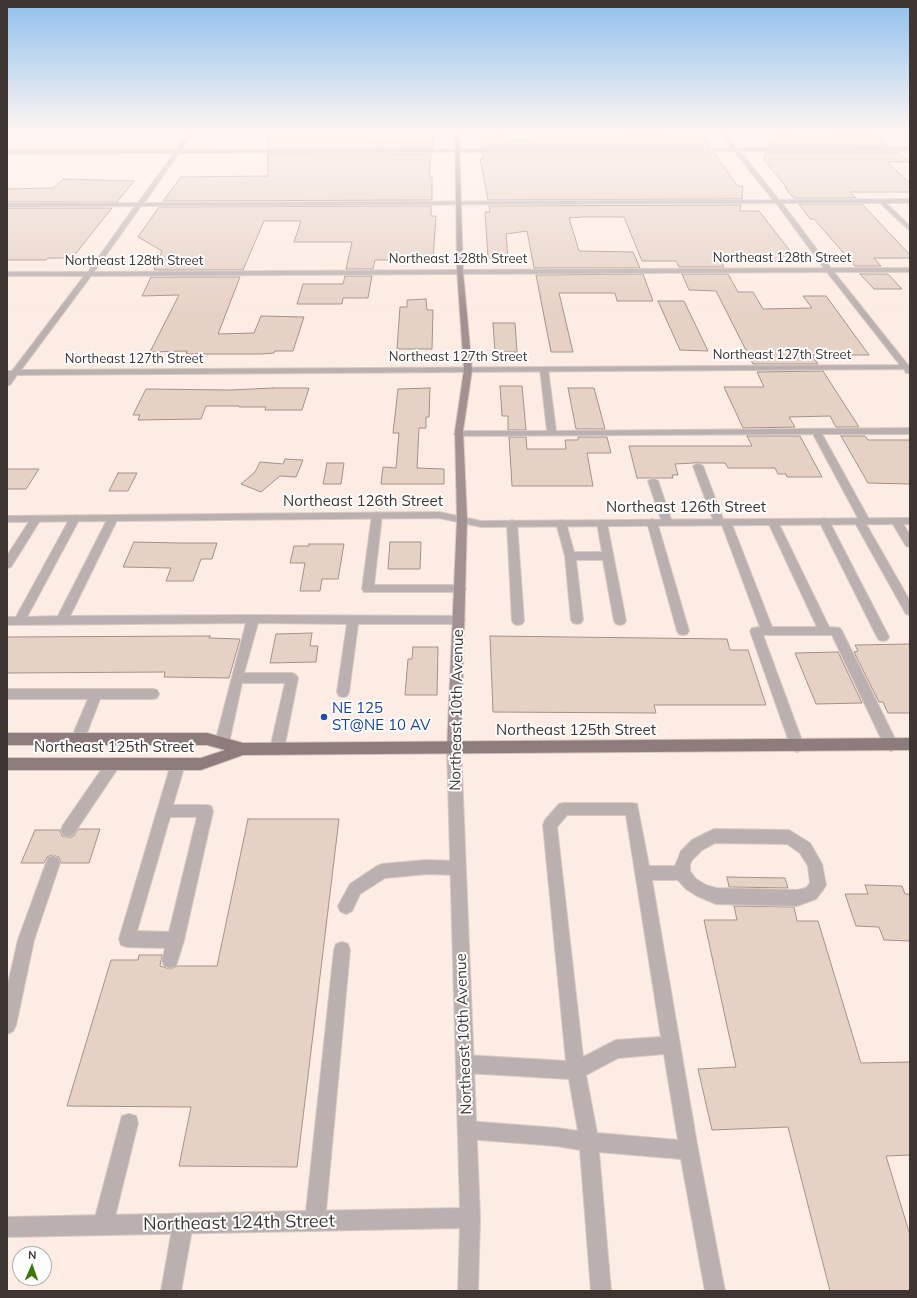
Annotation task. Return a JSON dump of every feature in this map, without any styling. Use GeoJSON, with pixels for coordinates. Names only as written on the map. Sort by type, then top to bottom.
{"type":"FeatureCollection","features":[{"type":"Feature","properties":{"kind":"main road","name":"Northeast 125th Street"},"geometry":{"type":"LineString","coordinates":[[7,739],[207,739],[242,749],[910,744]]}},
{"type":"Feature","properties":{"kind":"main road","name":"Northeast 125th Street"},"geometry":{"type":"LineString","coordinates":[[7,764],[201,764],[242,749]]}},
{"type":"Feature","properties":{"kind":"street"},"geometry":{"type":"LineString","coordinates":[[7,383],[11,373],[90,273],[149,191]]}},
{"type":"Feature","properties":{"kind":"street","name":"Northeast 10th Avenue"},"geometry":{"type":"LineString","coordinates":[[459,191],[460,271],[468,370],[459,434],[462,519],[454,748],[470,1218],[468,1291]]}},
{"type":"Feature","properties":{"kind":"street"},"geometry":{"type":"LineString","coordinates":[[769,191],[829,270],[909,368]]}},
{"type":"Feature","properties":{"kind":"street"},"geometry":{"type":"LineString","coordinates":[[881,201],[910,229]]}},
{"type":"Feature","properties":{"kind":"street"},"geometry":{"type":"LineString","coordinates":[[7,204],[910,201]]}},
{"type":"Feature","properties":{"kind":"street","name":"Northeast 128th Street"},"geometry":{"type":"LineString","coordinates":[[7,274],[910,270]]}},
{"type":"Feature","properties":{"kind":"street","name":"Northeast 127th Street"},"geometry":{"type":"LineString","coordinates":[[11,373],[909,368]]}},
{"type":"Feature","properties":{"kind":"street"},"geometry":{"type":"LineString","coordinates":[[544,369],[552,433]]}},
{"type":"Feature","properties":{"kind":"street"},"geometry":{"type":"LineString","coordinates":[[459,434],[910,431]]}},
{"type":"Feature","properties":{"kind":"street"},"geometry":{"type":"LineString","coordinates":[[816,432],[910,611]]}},
{"type":"Feature","properties":{"kind":"street"},"geometry":{"type":"LineString","coordinates":[[698,466],[722,522],[762,631],[798,746]]}},
{"type":"Feature","properties":{"kind":"street"},"geometry":{"type":"LineString","coordinates":[[653,481],[667,522]]}},
{"type":"Feature","properties":{"kind":"street","name":"Northeast 126th Street"},"geometry":{"type":"LineString","coordinates":[[7,519],[439,514],[481,524],[910,521]]}},
{"type":"Feature","properties":{"kind":"street"},"geometry":{"type":"LineString","coordinates":[[377,515],[368,589],[460,589]]}},
{"type":"Feature","properties":{"kind":"street"},"geometry":{"type":"LineString","coordinates":[[19,621],[75,518]]}},
{"type":"Feature","properties":{"kind":"street"},"geometry":{"type":"LineString","coordinates":[[62,620],[113,518]]}},
{"type":"Feature","properties":{"kind":"street"},"geometry":{"type":"LineString","coordinates":[[7,564],[36,519]]}},
{"type":"Feature","properties":{"kind":"street"},"geometry":{"type":"LineString","coordinates":[[824,521],[883,637]]}},
{"type":"Feature","properties":{"kind":"street"},"geometry":{"type":"LineString","coordinates":[[896,521],[910,543]]}},
{"type":"Feature","properties":{"kind":"street"},"geometry":{"type":"LineString","coordinates":[[652,522],[683,631]]}},
{"type":"Feature","properties":{"kind":"street"},"geometry":{"type":"LineString","coordinates":[[774,522],[824,631]]}},
{"type":"Feature","properties":{"kind":"street"},"geometry":{"type":"LineString","coordinates":[[512,523],[518,621]]}},
{"type":"Feature","properties":{"kind":"street"},"geometry":{"type":"LineString","coordinates":[[562,523],[570,556],[577,620]]}},
{"type":"Feature","properties":{"kind":"street"},"geometry":{"type":"LineString","coordinates":[[602,523],[620,621]]}},
{"type":"Feature","properties":{"kind":"street"},"geometry":{"type":"LineString","coordinates":[[570,556],[608,556]]}},
{"type":"Feature","properties":{"kind":"street"},"geometry":{"type":"LineString","coordinates":[[222,743],[237,678],[253,619]]}},
{"type":"Feature","properties":{"kind":"street"},"geometry":{"type":"LineString","coordinates":[[7,621],[253,619],[459,620]]}},
{"type":"Feature","properties":{"kind":"street"},"geometry":{"type":"LineString","coordinates":[[343,692],[353,619]]}},
{"type":"Feature","properties":{"kind":"street"},"geometry":{"type":"LineString","coordinates":[[762,631],[836,631],[891,745]]}},
{"type":"Feature","properties":{"kind":"street"},"geometry":{"type":"LineString","coordinates":[[237,678],[292,678],[277,749]]}},
{"type":"Feature","properties":{"kind":"street"},"geometry":{"type":"LineString","coordinates":[[7,694],[153,694]]}},
{"type":"Feature","properties":{"kind":"street"},"geometry":{"type":"LineString","coordinates":[[78,739],[96,694]]}},
{"type":"Feature","properties":{"kind":"street"},"geometry":{"type":"LineString","coordinates":[[68,830],[113,764]]}},
{"type":"Feature","properties":{"kind":"street"},"geometry":{"type":"LineString","coordinates":[[176,940],[127,939],[178,764]]}},
{"type":"Feature","properties":{"kind":"street"},"geometry":{"type":"LineString","coordinates":[[600,1291],[589,1142],[576,1071],[550,825],[564,809],[632,809],[689,1150],[715,1291]]}},
{"type":"Feature","properties":{"kind":"street"},"geometry":{"type":"LineString","coordinates":[[164,811],[206,811],[170,960]]}},
{"type":"Feature","properties":{"kind":"street"},"geometry":{"type":"LineString","coordinates":[[714,836],[789,837],[805,848],[815,864],[818,885],[811,894],[797,898],[716,896],[691,884],[682,873],[686,856],[697,845],[714,836]]}},
{"type":"Feature","properties":{"kind":"street"},"geometry":{"type":"LineString","coordinates":[[7,1025],[26,940],[53,864]]}},
{"type":"Feature","properties":{"kind":"street"},"geometry":{"type":"LineString","coordinates":[[346,906],[355,889],[382,871],[427,867],[458,868]]}},
{"type":"Feature","properties":{"kind":"street"},"geometry":{"type":"LineString","coordinates":[[643,873],[682,873]]}},
{"type":"Feature","properties":{"kind":"street"},"geometry":{"type":"LineString","coordinates":[[315,1221],[342,950]]}},
{"type":"Feature","properties":{"kind":"street"},"geometry":{"type":"LineString","coordinates":[[465,1064],[576,1071],[616,1049],[672,1045]]}},
{"type":"Feature","properties":{"kind":"street"},"geometry":{"type":"LineString","coordinates":[[103,1225],[129,1123]]}},
{"type":"Feature","properties":{"kind":"street"},"geometry":{"type":"LineString","coordinates":[[467,1130],[689,1150]]}},
{"type":"Feature","properties":{"kind":"street","name":"Northeast 124th Street"},"geometry":{"type":"LineString","coordinates":[[7,1227],[470,1218]]}},
{"type":"Feature","properties":{"kind":"street"},"geometry":{"type":"LineString","coordinates":[[171,1291],[183,1224]]}},
{"type":"Feature","properties":{"kind":"building"},"geometry":{"type":"Polygon","coordinates":[[[7,191],[126,191],[117,202],[7,202],[7,191]]]}},
{"type":"Feature","properties":{"kind":"building"},"geometry":{"type":"Polygon","coordinates":[[[171,191],[432,191],[432,200],[163,201],[171,191]]]}},
{"type":"Feature","properties":{"kind":"building"},"geometry":{"type":"Polygon","coordinates":[[[486,191],[743,191],[742,199],[488,200],[486,191]]]}},
{"type":"Feature","properties":{"kind":"building"},"geometry":{"type":"Polygon","coordinates":[[[787,191],[910,191],[910,192],[850,192],[856,198],[794,198],[787,191]]]}},
{"type":"Feature","properties":{"kind":"building"},"geometry":{"type":"Polygon","coordinates":[[[799,204],[862,204],[910,255],[910,258],[874,258],[881,266],[855,266],[814,219],[810,219],[799,204]]]}},
{"type":"Feature","properties":{"kind":"building"},"geometry":{"type":"Polygon","coordinates":[[[741,205],[740,211],[759,211],[794,256],[779,256],[783,261],[759,261],[757,258],[719,258],[724,267],[679,267],[676,261],[642,261],[624,217],[583,217],[569,218],[579,251],[633,252],[640,268],[534,268],[527,231],[506,234],[508,258],[488,258],[485,212],[490,212],[489,206],[741,205]]]}},
{"type":"Feature","properties":{"kind":"building"},"geometry":{"type":"Polygon","coordinates":[[[431,206],[431,216],[436,216],[433,260],[375,260],[373,269],[346,269],[352,242],[294,242],[301,221],[264,221],[243,270],[154,270],[162,251],[138,237],[159,207],[431,206]]]}},
{"type":"Feature","properties":{"kind":"building"},"geometry":{"type":"Polygon","coordinates":[[[7,208],[112,208],[72,258],[7,260],[7,208]]]}},
{"type":"Feature","properties":{"kind":"building"},"geometry":{"type":"Polygon","coordinates":[[[643,274],[653,301],[617,301],[615,293],[559,293],[573,352],[551,352],[536,275],[643,274]]]}},
{"type":"Feature","properties":{"kind":"building"},"geometry":{"type":"Polygon","coordinates":[[[682,274],[728,274],[738,292],[753,292],[763,309],[812,308],[803,296],[826,296],[869,355],[812,355],[818,364],[753,364],[716,291],[689,290],[682,274]]]}},
{"type":"Feature","properties":{"kind":"building"},"geometry":{"type":"Polygon","coordinates":[[[860,274],[888,274],[902,289],[874,289],[860,274]]]}},
{"type":"Feature","properties":{"kind":"building"},"geometry":{"type":"Polygon","coordinates":[[[345,276],[372,276],[368,298],[343,298],[342,304],[297,304],[303,284],[343,284],[345,276]]]}},
{"type":"Feature","properties":{"kind":"building"},"geometry":{"type":"Polygon","coordinates":[[[151,277],[240,277],[218,334],[254,333],[261,316],[304,317],[293,351],[275,351],[274,353],[261,354],[186,354],[187,351],[150,352],[179,295],[142,296],[151,277]]]}},
{"type":"Feature","properties":{"kind":"building"},"geometry":{"type":"Polygon","coordinates":[[[426,299],[427,310],[433,310],[432,349],[397,349],[400,307],[407,307],[407,300],[426,299]]]}},
{"type":"Feature","properties":{"kind":"building"},"geometry":{"type":"Polygon","coordinates":[[[658,301],[684,301],[708,351],[680,350],[658,301]]]}},
{"type":"Feature","properties":{"kind":"building"},"geometry":{"type":"Polygon","coordinates":[[[493,323],[515,323],[517,352],[495,352],[493,323]]]}},
{"type":"Feature","properties":{"kind":"building"},"geometry":{"type":"Polygon","coordinates":[[[823,371],[859,427],[836,427],[830,416],[789,417],[795,427],[743,428],[724,387],[764,387],[757,372],[823,371]]]}},
{"type":"Feature","properties":{"kind":"building"},"geometry":{"type":"Polygon","coordinates":[[[500,386],[522,386],[526,430],[508,430],[508,416],[502,416],[500,386]]]}},
{"type":"Feature","properties":{"kind":"building"},"geometry":{"type":"Polygon","coordinates":[[[309,388],[302,410],[265,410],[266,407],[206,406],[201,419],[138,420],[140,415],[133,415],[146,389],[231,390],[309,388]]]}},
{"type":"Feature","properties":{"kind":"building"},"geometry":{"type":"Polygon","coordinates":[[[430,388],[429,417],[426,417],[426,428],[419,428],[417,468],[444,469],[444,484],[381,484],[383,467],[396,468],[399,433],[393,433],[398,389],[430,388]]]}},
{"type":"Feature","properties":{"kind":"building"},"geometry":{"type":"Polygon","coordinates":[[[568,388],[594,388],[605,429],[576,429],[568,388]]]}},
{"type":"Feature","properties":{"kind":"building"},"geometry":{"type":"Polygon","coordinates":[[[747,436],[800,436],[822,477],[787,477],[786,474],[778,474],[775,468],[728,468],[725,463],[697,462],[675,464],[678,475],[672,475],[673,478],[637,478],[629,446],[752,446],[747,436]]]}},
{"type":"Feature","properties":{"kind":"building"},"geometry":{"type":"Polygon","coordinates":[[[841,436],[865,436],[868,440],[910,440],[910,484],[868,483],[841,436]]]}},
{"type":"Feature","properties":{"kind":"building"},"geometry":{"type":"Polygon","coordinates":[[[509,437],[526,437],[527,449],[566,449],[565,440],[578,440],[578,437],[607,437],[611,453],[587,453],[593,486],[512,486],[509,437]]]}},
{"type":"Feature","properties":{"kind":"building"},"geometry":{"type":"Polygon","coordinates":[[[285,459],[303,460],[296,477],[280,476],[261,492],[241,484],[255,472],[260,462],[283,464],[285,459]]]}},
{"type":"Feature","properties":{"kind":"building"},"geometry":{"type":"Polygon","coordinates":[[[327,463],[344,463],[341,484],[323,484],[327,463]]]}},
{"type":"Feature","properties":{"kind":"building"},"geometry":{"type":"Polygon","coordinates":[[[7,469],[39,469],[26,489],[7,489],[7,469]]]}},
{"type":"Feature","properties":{"kind":"building"},"geometry":{"type":"Polygon","coordinates":[[[118,473],[137,473],[128,491],[109,491],[118,473]]]}},
{"type":"Feature","properties":{"kind":"building"},"geometry":{"type":"Polygon","coordinates":[[[134,542],[217,543],[212,559],[201,559],[193,581],[166,581],[171,568],[123,567],[134,542]]]}},
{"type":"Feature","properties":{"kind":"building"},"geometry":{"type":"Polygon","coordinates":[[[390,542],[421,542],[420,569],[388,569],[390,542]]]}},
{"type":"Feature","properties":{"kind":"building"},"geometry":{"type":"Polygon","coordinates":[[[309,544],[344,544],[338,579],[322,579],[320,591],[300,591],[305,563],[290,563],[294,546],[309,546],[309,544]]]}},
{"type":"Feature","properties":{"kind":"building"},"geometry":{"type":"Polygon","coordinates":[[[312,633],[310,646],[318,646],[316,662],[270,663],[276,634],[312,633]]]}},
{"type":"Feature","properties":{"kind":"building"},"geometry":{"type":"Polygon","coordinates":[[[210,636],[209,638],[240,639],[229,678],[164,677],[165,672],[7,673],[7,637],[210,636]]]}},
{"type":"Feature","properties":{"kind":"building"},"geometry":{"type":"Polygon","coordinates":[[[490,636],[727,639],[730,650],[748,650],[766,705],[654,705],[656,713],[493,712],[490,636]]]}},
{"type":"Feature","properties":{"kind":"building"},"geometry":{"type":"Polygon","coordinates":[[[910,644],[910,713],[888,713],[883,702],[879,702],[854,652],[858,651],[855,645],[910,644]]]}},
{"type":"Feature","properties":{"kind":"building"},"geometry":{"type":"Polygon","coordinates":[[[413,647],[438,647],[437,695],[405,695],[408,659],[412,659],[413,647]]]}},
{"type":"Feature","properties":{"kind":"building"},"geometry":{"type":"Polygon","coordinates":[[[838,652],[862,703],[816,704],[795,653],[838,652]]]}},
{"type":"Feature","properties":{"kind":"building"},"geometry":{"type":"Polygon","coordinates":[[[248,819],[339,819],[297,1167],[179,1166],[191,1107],[67,1106],[111,960],[138,960],[139,955],[162,955],[160,966],[170,969],[178,966],[217,966],[248,819]]]}},
{"type":"Feature","properties":{"kind":"building"},"geometry":{"type":"Polygon","coordinates":[[[78,829],[100,829],[89,863],[61,863],[59,857],[52,855],[47,857],[44,863],[21,863],[35,830],[60,830],[62,836],[69,838],[74,836],[78,829]]]}},
{"type":"Feature","properties":{"kind":"building"},"geometry":{"type":"Polygon","coordinates":[[[727,877],[785,878],[788,888],[729,887],[727,877]]]}},
{"type":"Feature","properties":{"kind":"building"},"geometry":{"type":"Polygon","coordinates":[[[865,885],[902,886],[905,894],[910,894],[910,941],[884,940],[879,927],[856,926],[845,894],[868,894],[865,885]]]}},
{"type":"Feature","properties":{"kind":"building"},"geometry":{"type":"Polygon","coordinates":[[[734,906],[794,907],[797,921],[818,921],[861,1063],[910,1062],[910,1155],[886,1156],[910,1235],[910,1291],[830,1291],[788,1127],[712,1130],[698,1069],[736,1067],[704,920],[737,920],[734,906]]]}},
{"type":"Feature","properties":{"kind":"place","name":"NE 125 ST@NE 10 AV"},"geometry":{"type":"Point","coordinates":[324,717]}}]}
